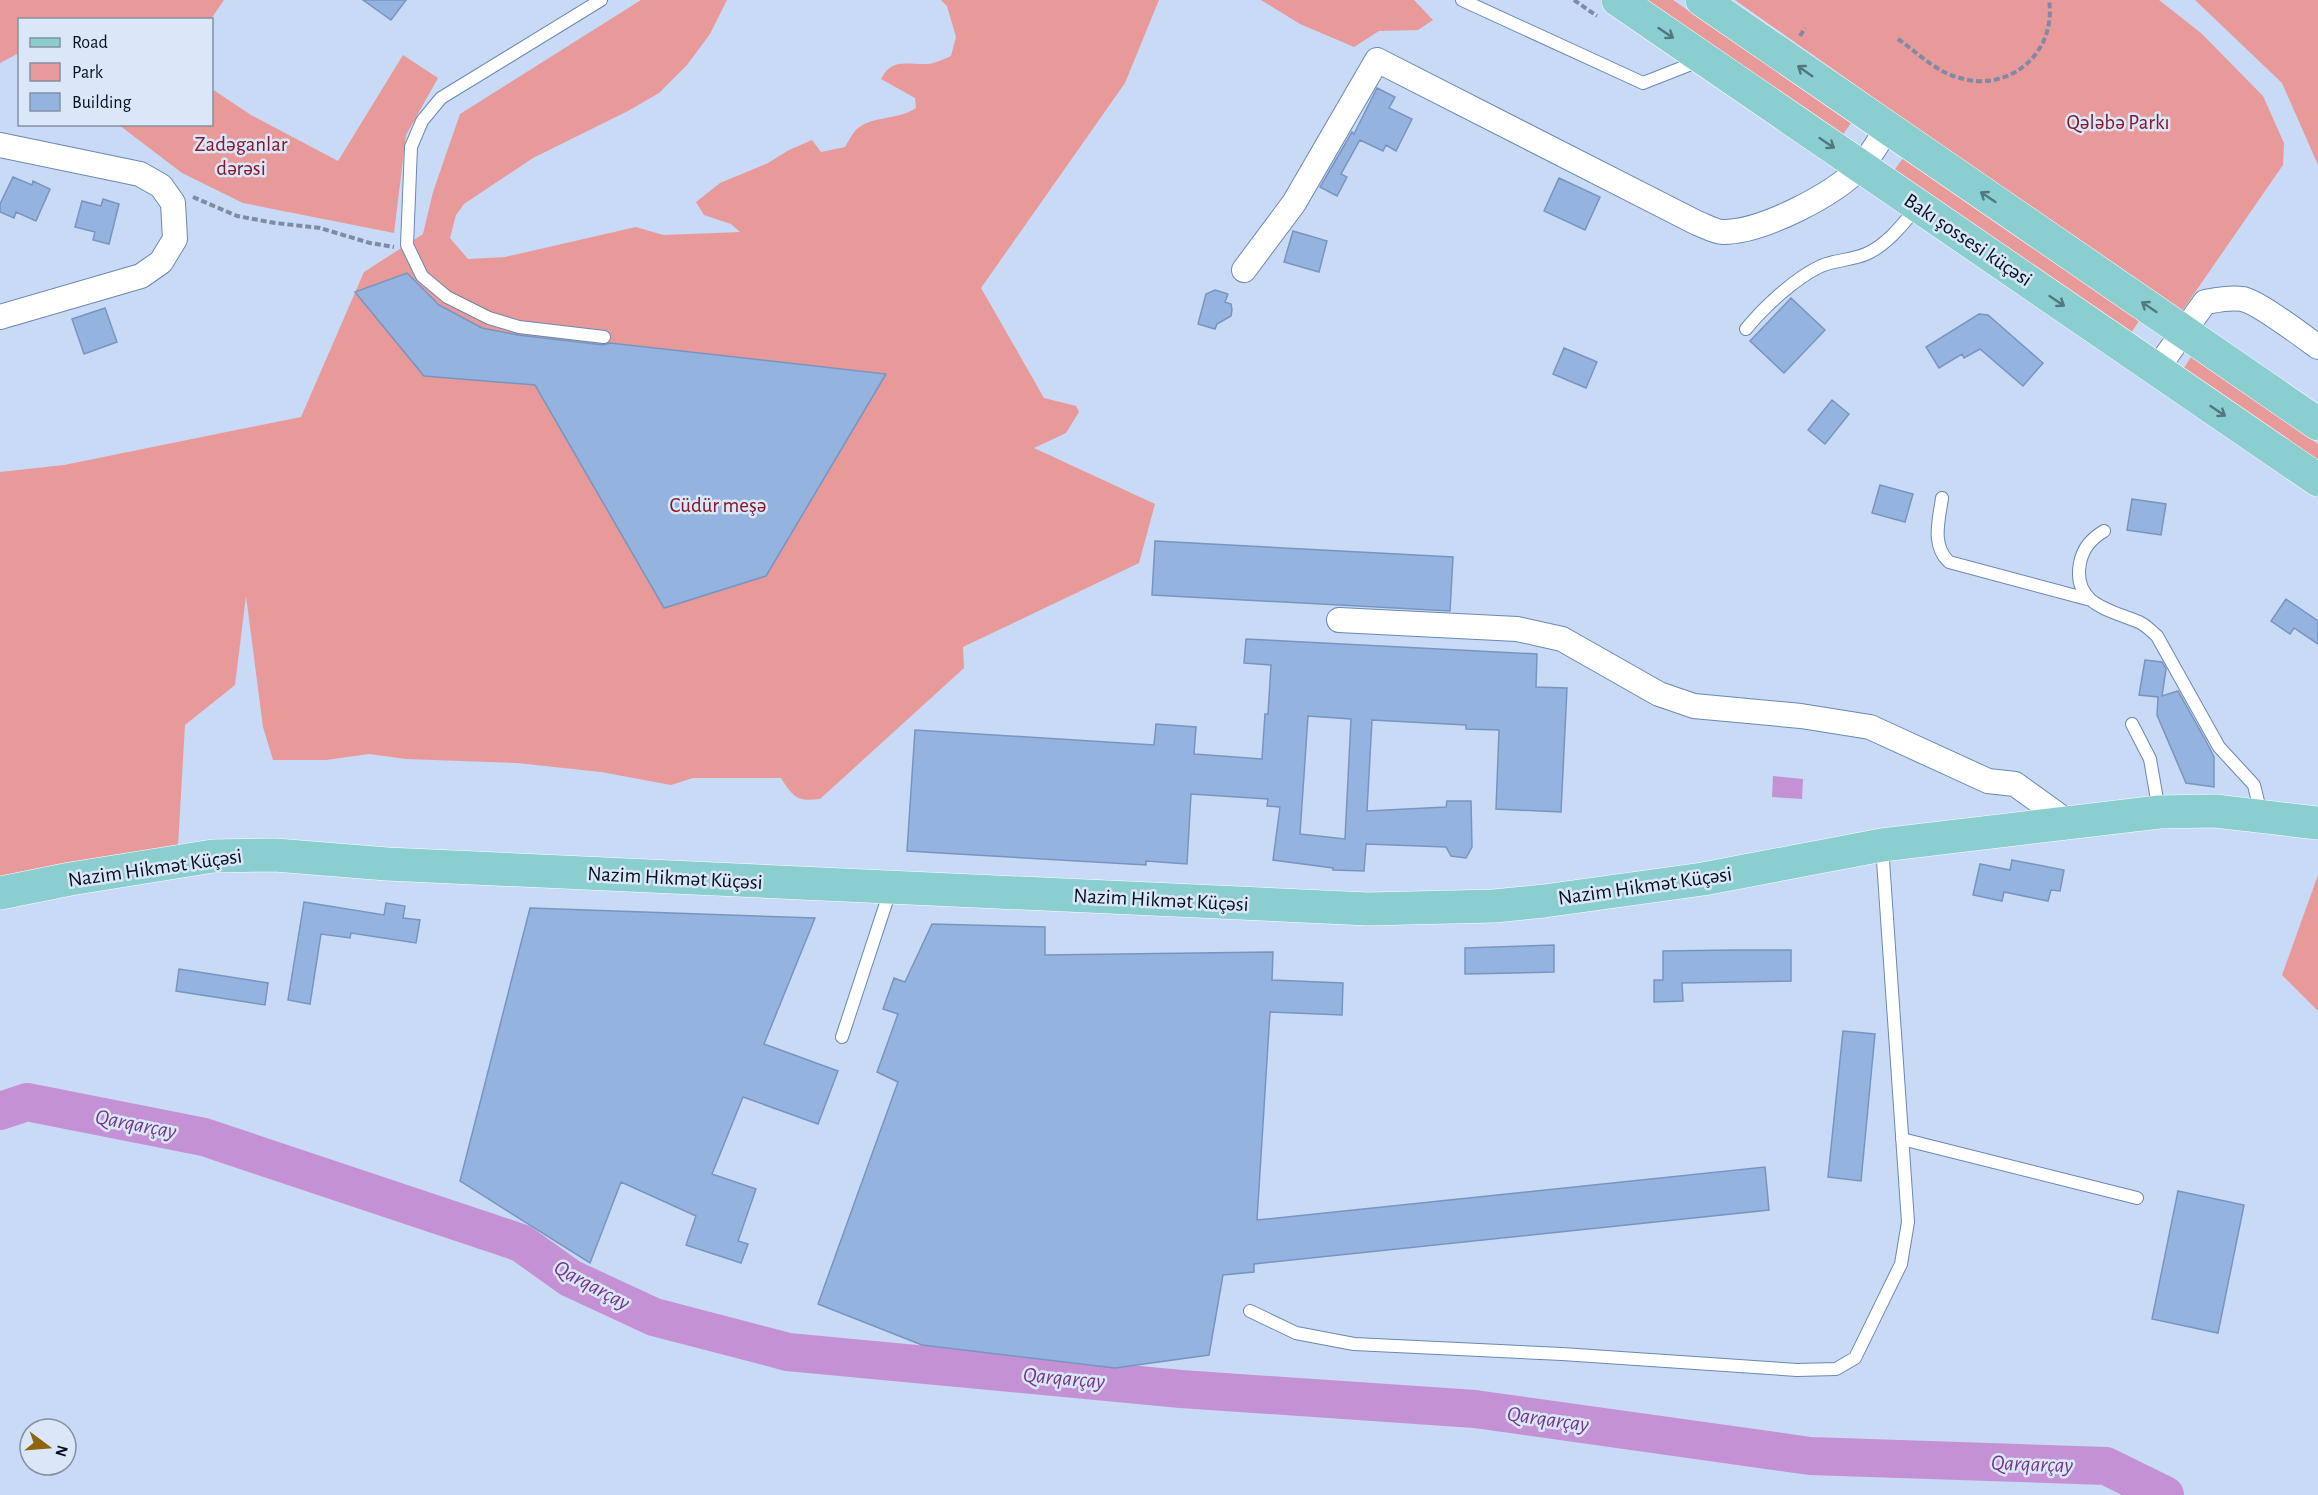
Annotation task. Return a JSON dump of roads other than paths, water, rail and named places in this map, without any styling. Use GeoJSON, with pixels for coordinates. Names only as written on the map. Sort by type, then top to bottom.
{"type":"FeatureCollection","features":[{"type":"Feature","properties":{"kind":"main road","name":"Bakı şossesi küçəsi"},"geometry":{"type":"LineString","coordinates":[[1617,0],[2318,480]]}},
{"type":"Feature","properties":{"kind":"main road"},"geometry":{"type":"LineString","coordinates":[[1702,0],[2318,424]]}},
{"type":"Feature","properties":{"kind":"main road","name":"Nazim Hikmət Küçəsi"},"geometry":{"type":"LineString","coordinates":[[0,893],[70,879],[213,856],[275,855],[387,864],[1368,909],[1494,906],[1704,879],[1882,845],[2160,812],[2215,811],[2318,823]]}},
{"type":"Feature","properties":{"kind":"street"},"geometry":{"type":"LineString","coordinates":[[1244,270],[1294,202],[1377,60],[1697,223],[1721,232],[1744,230],[1782,217],[1809,203],[1861,167],[1887,129]]}},
{"type":"Feature","properties":{"kind":"street"},"geometry":{"type":"LineString","coordinates":[[0,145],[140,174],[161,186],[173,203],[175,239],[161,262],[141,276],[0,317]]}},
{"type":"Feature","properties":{"kind":"street"},"geometry":{"type":"LineString","coordinates":[[2156,369],[2205,303],[2221,299],[2244,299],[2318,347]]}},
{"type":"Feature","properties":{"kind":"street"},"geometry":{"type":"LineString","coordinates":[[1339,620],[1516,629],[1562,639],[1659,694],[1694,706],[1801,716],[1870,727],[1988,781],[2015,784],[2069,824]]}},
{"type":"Feature","properties":{"kind":"lane"},"geometry":{"type":"LineString","coordinates":[[602,0],[441,98],[422,122],[411,147],[407,245],[422,276],[447,297],[489,318],[519,327],[604,337]]}},
{"type":"Feature","properties":{"kind":"lane"},"geometry":{"type":"LineString","coordinates":[[1462,0],[1643,83],[1703,59]]}},
{"type":"Feature","properties":{"kind":"lane"},"geometry":{"type":"LineString","coordinates":[[1746,329],[1758,315],[1805,276],[1821,266],[1867,253],[1891,237],[1918,206]]}},
{"type":"Feature","properties":{"kind":"lane"},"geometry":{"type":"LineString","coordinates":[[1942,498],[1938,546],[1948,562],[2091,600],[2110,613],[2141,623],[2157,636],[2219,747],[2254,785],[2262,815]]}},
{"type":"Feature","properties":{"kind":"lane"},"geometry":{"type":"LineString","coordinates":[[2091,600],[2080,580],[2081,556],[2086,546],[2104,531]]}},
{"type":"Feature","properties":{"kind":"lane"},"geometry":{"type":"LineString","coordinates":[[2132,724],[2150,759],[2160,812]]}},
{"type":"Feature","properties":{"kind":"lane"},"geometry":{"type":"LineString","coordinates":[[1250,1311],[1296,1333],[1354,1344],[1562,1354],[1797,1370],[1836,1369],[1855,1358],[1901,1264],[1908,1222],[1882,845]]}},
{"type":"Feature","properties":{"kind":"lane"},"geometry":{"type":"LineString","coordinates":[[842,1037],[891,887]]}},
{"type":"Feature","properties":{"kind":"lane"},"geometry":{"type":"LineString","coordinates":[[1902,1139],[2137,1197]]}},
{"type":"Feature","properties":{"kind":"waterway","name":"Qarqarçay"},"geometry":{"type":"LineString","coordinates":[[0,1111],[27,1102],[204,1137],[521,1243],[570,1278],[654,1317],[788,1352],[1181,1389],[1475,1409],[1810,1456],[2106,1466],[2165,1495]]}},
{"type":"Feature","properties":{"kind":"park label","name":"Qələbə Parkı"},"geometry":{"type":"Point","coordinates":[2118,122]}},
{"type":"Feature","properties":{"kind":"park label","name":"Zadəganlar dərəsi"},"geometry":{"type":"Point","coordinates":[241,156]}},
{"type":"Feature","properties":{"kind":"park label","name":"Cüdür meşə"},"geometry":{"type":"Point","coordinates":[718,505]}}]}
